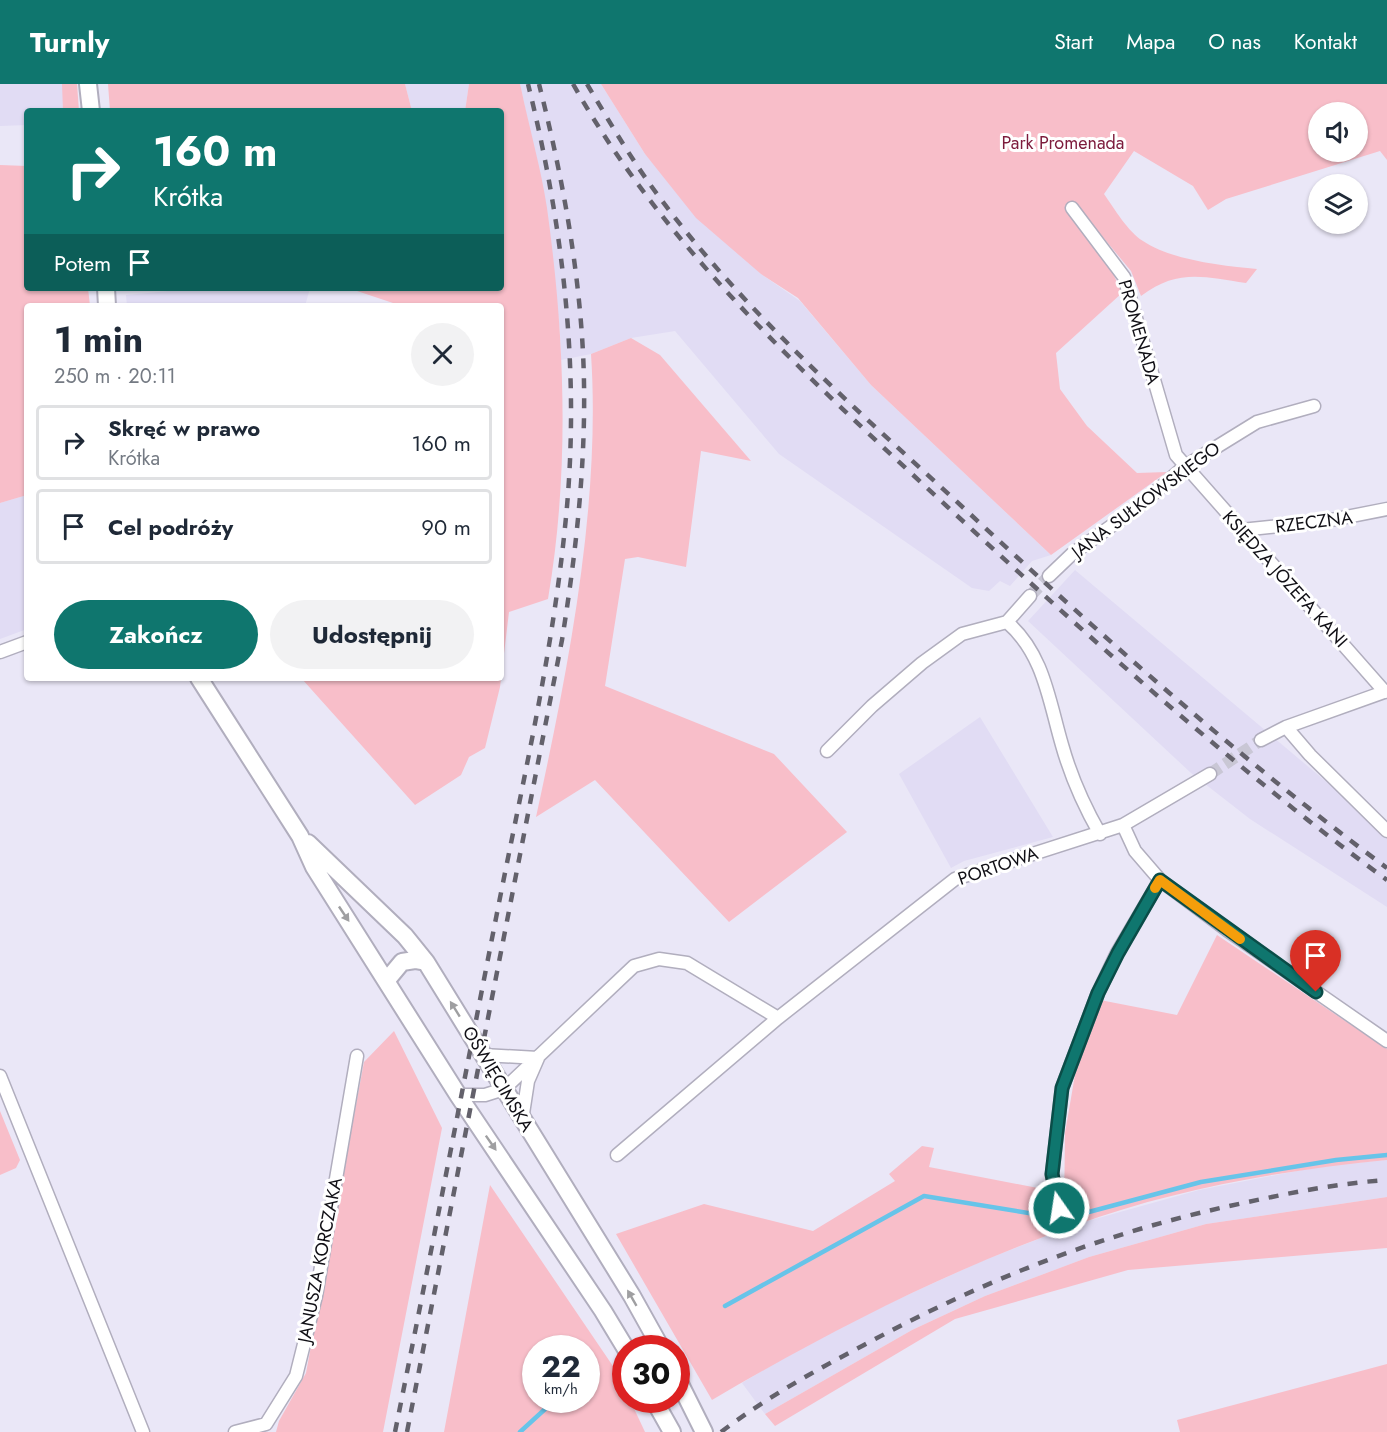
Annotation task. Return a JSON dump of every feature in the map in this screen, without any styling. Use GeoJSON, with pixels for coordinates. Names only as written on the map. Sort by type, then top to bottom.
{"type":"FeatureCollection","features":[{"type":"Feature","properties":{"kind":"main road"},"geometry":{"type":"LineString","coordinates":[[88,84],[91,108]]}},
{"type":"Feature","properties":{"kind":"main road","name":"OŚWIĘCIMSKA"},"geometry":{"type":"LineString","coordinates":[[201,681],[300,836],[314,867],[458,1095],[618,1335]]}},
{"type":"Feature","properties":{"kind":"main road","name":"OŚWIĘCIMSKA"},"geometry":{"type":"LineString","coordinates":[[300,836],[405,936],[426,962],[654,1335]]}},
{"type":"Feature","properties":{"kind":"main road"},"geometry":{"type":"LineString","coordinates":[[387,980],[402,962],[415,960],[426,962]]}},
{"type":"Feature","properties":{"kind":"main road"},"geometry":{"type":"LineString","coordinates":[[690,1403],[704,1432]]}},
{"type":"Feature","properties":{"kind":"main road"},"geometry":{"type":"LineString","coordinates":[[661,1413],[672,1432]]}},
{"type":"Feature","properties":{"kind":"street","name":"PROMENADA"},"geometry":{"type":"LineString","coordinates":[[1072,208],[1124,277],[1176,455],[1185,467]]}},
{"type":"Feature","properties":{"kind":"street","name":"JANA SUŁKOWSKIEGO"},"geometry":{"type":"LineString","coordinates":[[1049,576],[1072,554],[1138,507],[1185,467],[1257,422],[1314,406]]}},
{"type":"Feature","properties":{"kind":"street","name":"KSIĘDZA JÓZEFA KANI"},"geometry":{"type":"LineString","coordinates":[[1185,467],[1386,692]]}},
{"type":"Feature","properties":{"kind":"street","name":"RZECZNA"},"geometry":{"type":"LineString","coordinates":[[1241,530],[1326,521],[1387,509]]}},
{"type":"Feature","properties":{"kind":"street"},"geometry":{"type":"LineString","coordinates":[[827,751],[872,706],[954,640],[962,634],[1008,622],[1030,596]]}},
{"type":"Feature","properties":{"kind":"street"},"geometry":{"type":"LineString","coordinates":[[1008,622],[1023,636],[1040,665],[1073,776],[1083,804],[1100,834]]}},
{"type":"Feature","properties":{"kind":"street"},"geometry":{"type":"LineString","coordinates":[[0,652],[24,643]]}},
{"type":"Feature","properties":{"kind":"street"},"geometry":{"type":"LineString","coordinates":[[1262,740],[1287,727],[1386,692]]}},
{"type":"Feature","properties":{"kind":"street"},"geometry":{"type":"LineString","coordinates":[[1287,727],[1310,755],[1387,831]]}},
{"type":"Feature","properties":{"kind":"street","name":"PORTOWA"},"geometry":{"type":"LineString","coordinates":[[617,1155],[778,1018],[955,879],[1122,825],[1210,774]]}},
{"type":"Feature","properties":{"kind":"street"},"geometry":{"type":"LineString","coordinates":[[1122,825],[1135,851],[1160,880],[1227,930],[1387,1041]]}},
{"type":"Feature","properties":{"kind":"street"},"geometry":{"type":"LineString","coordinates":[[1059,1208],[1052,1174],[1062,1088],[1098,993],[1160,880]]}},
{"type":"Feature","properties":{"kind":"street"},"geometry":{"type":"LineString","coordinates":[[458,1095],[485,1095],[504,1089],[634,966],[659,959],[687,963],[778,1018]]}},
{"type":"Feature","properties":{"kind":"street"},"geometry":{"type":"LineString","coordinates":[[483,1055],[538,1058]]}},
{"type":"Feature","properties":{"kind":"street","name":"JANUSZA KORCZAKA"},"geometry":{"type":"LineString","coordinates":[[235,1432],[266,1424],[296,1376],[322,1264],[341,1137],[357,1056]]}},
{"type":"Feature","properties":{"kind":"street"},"geometry":{"type":"LineString","coordinates":[[522,1120],[528,1081],[538,1058]]}},
{"type":"Feature","properties":{"kind":"street"},"geometry":{"type":"LineString","coordinates":[[0,1076],[143,1432]]}},
{"type":"Feature","properties":{"kind":"shaded area"},"geometry":{"type":"Polygon","coordinates":[[[0,84],[69,84],[71,108],[24,108],[24,125],[0,126],[0,84]]]}},
{"type":"Feature","properties":{"kind":"shaded area"},"geometry":{"type":"Polygon","coordinates":[[[405,84],[469,84],[465,108],[411,108],[405,84]]]}},
{"type":"Feature","properties":{"kind":"shaded area"},"geometry":{"type":"Polygon","coordinates":[[[520,84],[601,84],[645,154],[667,180],[761,274],[800,301],[871,385],[1051,555],[1032,561],[1010,586],[1000,581],[989,591],[972,588],[779,454],[675,331],[631,338],[591,354],[561,360],[546,206],[520,84]]]}},
{"type":"Feature","properties":{"kind":"shaded area"},"geometry":{"type":"Polygon","coordinates":[[[169,291],[309,291],[306,303],[127,303],[126,295],[169,291]]]}},
{"type":"Feature","properties":{"kind":"shaded area"},"geometry":{"type":"Polygon","coordinates":[[[24,496],[24,630],[0,639],[0,503],[24,496]]]}},
{"type":"Feature","properties":{"kind":"shaded area"},"geometry":{"type":"Polygon","coordinates":[[[1075,570],[1387,833],[1387,907],[1250,819],[1191,773],[1028,621],[1075,570]]]}},
{"type":"Feature","properties":{"kind":"shaded area"},"geometry":{"type":"Polygon","coordinates":[[[980,717],[1053,837],[964,861],[951,868],[899,774],[980,717]]]}},
{"type":"Feature","properties":{"kind":"shaded area"},"geometry":{"type":"Polygon","coordinates":[[[1387,1160],[1387,1197],[1206,1224],[1089,1257],[985,1296],[912,1330],[765,1414],[742,1383],[812,1341],[892,1302],[982,1261],[1077,1224],[1199,1190],[1323,1166],[1387,1160]]]}},
{"type":"Feature","properties":{"kind":"green space"},"geometry":{"type":"Polygon","coordinates":[[[62,84],[77,84],[79,108],[63,108],[62,84]]]}},
{"type":"Feature","properties":{"kind":"green space"},"geometry":{"type":"Polygon","coordinates":[[[108,84],[405,84],[411,108],[110,108],[108,84]]]}},
{"type":"Feature","properties":{"kind":"green space"},"geometry":{"type":"Polygon","coordinates":[[[469,84],[520,84],[542,178],[558,305],[563,403],[562,453],[560,502],[548,599],[509,612],[504,654],[504,303],[393,303],[357,291],[504,291],[504,108],[465,108],[469,84]]]}},
{"type":"Feature","properties":{"kind":"green space","name":"Park Promenada"},"geometry":{"type":"Polygon","coordinates":[[[601,84],[1387,84],[1387,160],[1380,151],[1368,155],[1368,102],[1308,102],[1308,162],[1345,162],[1226,199],[1208,210],[1193,186],[1134,151],[1104,194],[1137,237],[1155,248],[1182,257],[1213,264],[1257,269],[1246,283],[1204,277],[1179,278],[1154,287],[1141,296],[1131,271],[1087,218],[1086,238],[1110,267],[1122,293],[1056,353],[1060,389],[1087,426],[1137,473],[1167,472],[1051,555],[871,385],[798,298],[761,274],[696,218],[645,154],[601,84]]]}},
{"type":"Feature","properties":{"kind":"green space"},"geometry":{"type":"Polygon","coordinates":[[[0,165],[24,166],[24,291],[88,291],[90,303],[24,303],[24,496],[0,503],[0,165]]]}},
{"type":"Feature","properties":{"kind":"green space"},"geometry":{"type":"Polygon","coordinates":[[[631,338],[660,355],[751,461],[701,451],[686,567],[638,557],[625,559],[605,686],[774,754],[847,832],[729,922],[595,780],[536,817],[560,704],[579,587],[591,469],[593,411],[591,354],[631,338]]]}},
{"type":"Feature","properties":{"kind":"green space"},"geometry":{"type":"Polygon","coordinates":[[[304,681],[501,681],[485,748],[469,757],[461,775],[415,805],[304,681]]]}},
{"type":"Feature","properties":{"kind":"green space"},"geometry":{"type":"Polygon","coordinates":[[[1217,935],[1387,1049],[1387,1160],[1269,1175],[1190,1191],[1113,1212],[1076,1225],[935,1282],[800,1350],[712,1400],[690,1362],[690,1335],[674,1335],[616,1234],[704,1204],[813,1231],[895,1181],[889,1174],[922,1146],[934,1148],[929,1167],[1043,1189],[1046,1210],[1064,1213],[1065,1133],[1076,1069],[1100,1000],[1177,1015],[1217,935]]]}},
{"type":"Feature","properties":{"kind":"green space"},"geometry":{"type":"Polygon","coordinates":[[[394,1031],[442,1128],[383,1432],[276,1432],[279,1421],[306,1373],[364,1062],[394,1031]]]}},
{"type":"Feature","properties":{"kind":"green space"},"geometry":{"type":"Polygon","coordinates":[[[0,1111],[20,1160],[16,1168],[0,1175],[0,1111]]]}},
{"type":"Feature","properties":{"kind":"green space"},"geometry":{"type":"Polygon","coordinates":[[[490,1185],[592,1335],[522,1335],[522,1413],[600,1413],[600,1347],[612,1365],[612,1413],[636,1413],[645,1432],[444,1432],[490,1185]]]}},
{"type":"Feature","properties":{"kind":"green space"},"geometry":{"type":"Polygon","coordinates":[[[1387,1197],[1387,1248],[1128,1270],[955,1319],[775,1426],[765,1414],[912,1330],[985,1296],[1089,1257],[1206,1224],[1387,1197]]]}},
{"type":"Feature","properties":{"kind":"green space"},"geometry":{"type":"Polygon","coordinates":[[[1387,1364],[1387,1432],[1180,1432],[1177,1420],[1387,1364]]]}},
{"type":"Feature","properties":{"kind":"waterway"},"geometry":{"type":"LineString","coordinates":[[1070,1217],[1201,1182],[1336,1160],[1387,1155]]}},
{"type":"Feature","properties":{"kind":"waterway"},"geometry":{"type":"LineString","coordinates":[[725,1306],[924,1196],[1059,1218]]}},
{"type":"Feature","properties":{"kind":"waterway"},"geometry":{"type":"LineString","coordinates":[[520,1432],[541,1413]]}},
{"type":"Feature","properties":{"kind":"tunnel"},"geometry":{"type":"LineString","coordinates":[[1030,596],[1049,576]]}},
{"type":"Feature","properties":{"kind":"tunnel"},"geometry":{"type":"LineString","coordinates":[[1210,774],[1261,740]]}},
{"type":"Feature","properties":{"kind":"railway"},"geometry":{"type":"LineString","coordinates":[[395,1432],[535,721],[552,624],[565,527],[571,415],[566,304],[551,193],[528,84]]}},
{"type":"Feature","properties":{"kind":"railway"},"geometry":{"type":"LineString","coordinates":[[407,1432],[562,640],[581,488],[584,374],[576,272],[554,146],[539,84]]}},
{"type":"Feature","properties":{"kind":"railway"},"geometry":{"type":"LineString","coordinates":[[573,84],[611,146],[653,204],[746,313],[796,364],[953,512],[1112,656],[1274,793],[1387,880]]}},
{"type":"Feature","properties":{"kind":"railway"},"geometry":{"type":"LineString","coordinates":[[587,84],[638,167],[691,238],[805,361],[1121,651],[1225,740],[1332,827],[1387,868]]}},
{"type":"Feature","properties":{"kind":"railway"},"geometry":{"type":"LineString","coordinates":[[721,1432],[791,1386],[864,1345],[957,1298],[1051,1259],[1098,1242],[1196,1214],[1300,1191],[1387,1180]]}},
{"type":"Feature","properties":{"kind":"slow traffic"},"geometry":{"type":"LineString","coordinates":[[1155,888],[1160,880],[1240,939]]}},
{"type":"Feature","properties":{"kind":"route"},"geometry":{"type":"LineString","coordinates":[[1059,1208],[1052,1174],[1062,1088],[1098,993],[1160,880],[1316,992]]}}]}
